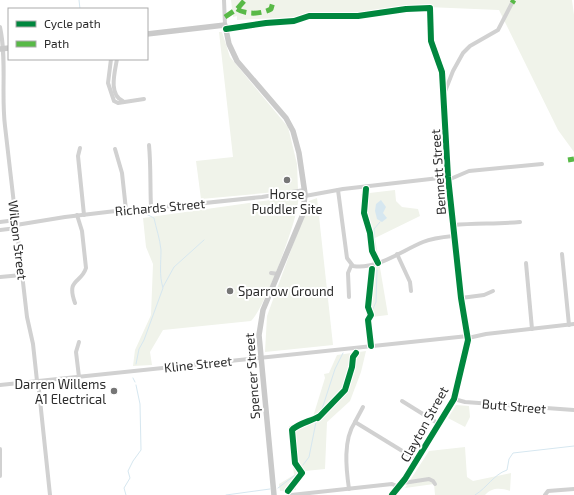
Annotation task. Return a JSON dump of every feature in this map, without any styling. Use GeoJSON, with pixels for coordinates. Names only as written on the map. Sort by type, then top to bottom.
{"type":"FeatureCollection","features":[{"type":"Feature","properties":{"kind":"street","name":"Spencer Street"},"geometry":{"type":"LineString","coordinates":[[224,0],[226,28],[231,50],[238,63],[286,118],[292,128],[297,143],[304,193],[304,208],[301,220],[260,320],[258,338],[274,495]]}},
{"type":"Feature","properties":{"kind":"street"},"geometry":{"type":"LineString","coordinates":[[444,96],[453,71],[463,53],[470,46],[498,30],[512,3]]}},
{"type":"Feature","properties":{"kind":"street","name":"Bennett Street"},"geometry":{"type":"LineString","coordinates":[[226,28],[296,21],[308,16],[358,16],[406,9],[430,8],[431,41],[441,69],[444,96],[448,178],[461,298],[468,337]]}},
{"type":"Feature","properties":{"kind":"street","name":"Wilson Street"},"geometry":{"type":"LineString","coordinates":[[0,27],[4,49],[2,104],[50,495]]}},
{"type":"Feature","properties":{"kind":"street"},"geometry":{"type":"LineString","coordinates":[[148,34],[226,28]]}},
{"type":"Feature","properties":{"kind":"street"},"geometry":{"type":"LineString","coordinates":[[112,60],[108,82],[112,97],[116,102],[144,99]]}},
{"type":"Feature","properties":{"kind":"street"},"geometry":{"type":"LineString","coordinates":[[117,60],[114,86],[119,98],[126,101]]}},
{"type":"Feature","properties":{"kind":"street"},"geometry":{"type":"LineString","coordinates":[[149,145],[151,168],[149,180],[151,207]]}},
{"type":"Feature","properties":{"kind":"street"},"geometry":{"type":"LineString","coordinates":[[80,148],[78,156],[84,214]]}},
{"type":"Feature","properties":{"kind":"street"},"geometry":{"type":"LineString","coordinates":[[115,149],[122,173],[126,210]]}},
{"type":"Feature","properties":{"kind":"street","name":"Richards Street"},"geometry":{"type":"LineString","coordinates":[[0,230],[16,224],[84,214],[448,178],[469,172],[542,164]]}},
{"type":"Feature","properties":{"kind":"street"},"geometry":{"type":"LineString","coordinates":[[338,190],[347,258],[351,266],[348,274],[349,297]]}},
{"type":"Feature","properties":{"kind":"street"},"geometry":{"type":"LineString","coordinates":[[75,302],[72,293],[73,284],[84,273],[86,268],[82,230],[77,215]]}},
{"type":"Feature","properties":{"kind":"street","name":"Richards Street"},"geometry":{"type":"LineString","coordinates":[[0,222],[16,224]]}},
{"type":"Feature","properties":{"kind":"street"},"geometry":{"type":"LineString","coordinates":[[453,225],[477,222],[496,224],[520,222]]}},
{"type":"Feature","properties":{"kind":"street"},"geometry":{"type":"LineString","coordinates":[[351,266],[374,264],[424,242],[437,238],[454,236]]}},
{"type":"Feature","properties":{"kind":"street"},"geometry":{"type":"LineString","coordinates":[[397,254],[411,282],[411,291]]}},
{"type":"Feature","properties":{"kind":"street"},"geometry":{"type":"LineString","coordinates":[[562,254],[572,324]]}},
{"type":"Feature","properties":{"kind":"street"},"geometry":{"type":"LineString","coordinates":[[526,262],[532,329]]}},
{"type":"Feature","properties":{"kind":"street"},"geometry":{"type":"LineString","coordinates":[[271,273],[278,274]]}},
{"type":"Feature","properties":{"kind":"street"},"geometry":{"type":"LineString","coordinates":[[0,277],[22,274]]}},
{"type":"Feature","properties":{"kind":"street"},"geometry":{"type":"LineString","coordinates":[[461,298],[484,295],[493,291]]}},
{"type":"Feature","properties":{"kind":"street","name":"Kline Street"},"geometry":{"type":"LineString","coordinates":[[0,385],[468,337],[572,324]]}},
{"type":"Feature","properties":{"kind":"street","name":"Clayton Street"},"geometry":{"type":"LineString","coordinates":[[392,495],[403,482],[454,399],[468,337]]}},
{"type":"Feature","properties":{"kind":"street"},"geometry":{"type":"LineString","coordinates":[[78,342],[76,353],[79,377]]}},
{"type":"Feature","properties":{"kind":"street","name":"Butt Street"},"geometry":{"type":"LineString","coordinates":[[454,399],[465,402],[574,410]]}},
{"type":"Feature","properties":{"kind":"street"},"geometry":{"type":"LineString","coordinates":[[402,401],[439,424]]}},
{"type":"Feature","properties":{"kind":"street"},"geometry":{"type":"LineString","coordinates":[[349,488],[347,468],[348,434],[363,407]]}},
{"type":"Feature","properties":{"kind":"street"},"geometry":{"type":"LineString","coordinates":[[355,422],[417,460]]}},
{"type":"Feature","properties":{"kind":"street"},"geometry":{"type":"LineString","coordinates":[[0,449],[0,476]]}},
{"type":"Feature","properties":{"kind":"street"},"geometry":{"type":"LineString","coordinates":[[403,482],[429,480],[433,481],[435,484]]}},
{"type":"Feature","properties":{"kind":"street"},"geometry":{"type":"LineString","coordinates":[[291,495],[393,484],[399,487]]}},
{"type":"Feature","properties":{"kind":"street"},"geometry":{"type":"LineString","coordinates":[[546,493],[574,490]]}},
{"type":"Feature","properties":{"kind":"shaded area"},"geometry":{"type":"Polygon","coordinates":[[[231,0],[572,0],[574,15],[574,152],[558,130],[499,10],[427,7],[336,15],[237,20],[237,16],[233,17],[231,0]]]}},
{"type":"Feature","properties":{"kind":"shaded area"},"geometry":{"type":"Polygon","coordinates":[[[219,32],[222,32],[230,57],[288,127],[297,164],[298,190],[201,199],[196,161],[233,157],[219,32]]]}},
{"type":"Feature","properties":{"kind":"shaded area"},"geometry":{"type":"Polygon","coordinates":[[[395,190],[396,201],[402,207],[418,209],[420,216],[375,238],[388,315],[372,317],[370,319],[372,341],[370,341],[366,315],[373,260],[369,232],[363,213],[361,194],[395,190]]]}},
{"type":"Feature","properties":{"kind":"shaded area"},"geometry":{"type":"Polygon","coordinates":[[[299,196],[292,227],[276,272],[263,302],[251,321],[163,330],[150,352],[152,365],[133,366],[135,350],[151,315],[153,264],[146,247],[143,218],[299,196]]]}},
{"type":"Feature","properties":{"kind":"shaded area"},"geometry":{"type":"Polygon","coordinates":[[[317,198],[333,345],[265,352],[267,316],[309,201],[317,198]]]}},
{"type":"Feature","properties":{"kind":"shaded area"},"geometry":{"type":"Polygon","coordinates":[[[381,200],[386,207],[383,213],[387,218],[382,222],[377,219],[375,211],[376,204],[381,200]]]}},
{"type":"Feature","properties":{"kind":"shaded area"},"geometry":{"type":"Polygon","coordinates":[[[366,351],[361,372],[350,401],[327,422],[325,469],[305,471],[295,482],[296,490],[280,491],[279,484],[294,475],[289,426],[312,420],[325,378],[324,374],[329,373],[337,355],[366,351]]]}},
{"type":"Feature","properties":{"kind":"shaded area"},"geometry":{"type":"Polygon","coordinates":[[[456,405],[469,406],[470,417],[465,427],[448,418],[456,405]]]}},
{"type":"Feature","properties":{"kind":"shaded area"},"geometry":{"type":"Polygon","coordinates":[[[465,447],[467,477],[473,481],[511,473],[510,491],[494,489],[485,495],[435,495],[434,484],[405,488],[429,451],[465,447]]]}},
{"type":"Feature","properties":{"kind":"waterway"},"geometry":{"type":"LineString","coordinates":[[79,0],[80,8]]}},
{"type":"Feature","properties":{"kind":"waterway"},"geometry":{"type":"LineString","coordinates":[[136,364],[139,349],[144,340],[163,288],[159,238],[154,218],[146,214]]}},
{"type":"Feature","properties":{"kind":"waterway"},"geometry":{"type":"LineString","coordinates":[[375,252],[374,229],[380,222]]}},
{"type":"Feature","properties":{"kind":"waterway"},"geometry":{"type":"LineString","coordinates":[[163,287],[174,267],[204,240]]}},
{"type":"Feature","properties":{"kind":"waterway"},"geometry":{"type":"LineString","coordinates":[[372,311],[376,302],[377,270]]}},
{"type":"Feature","properties":{"kind":"waterway"},"geometry":{"type":"LineString","coordinates":[[303,465],[309,457],[316,422],[335,369],[343,353]]}},
{"type":"Feature","properties":{"kind":"waterway"},"geometry":{"type":"LineString","coordinates":[[133,378],[135,382]]}},
{"type":"Feature","properties":{"kind":"waterway"},"geometry":{"type":"LineString","coordinates":[[126,495],[124,488],[130,478],[128,471],[141,450],[140,404],[136,385]]}},
{"type":"Feature","properties":{"kind":"waterway"},"geometry":{"type":"LineString","coordinates":[[475,495],[494,478],[507,470],[509,459],[513,453],[574,446]]}},
{"type":"Feature","properties":{"kind":"waterway"},"geometry":{"type":"LineString","coordinates":[[278,488],[298,473]]}},
{"type":"Feature","properties":{"kind":"waterway"},"geometry":{"type":"LineString","coordinates":[[226,495],[270,489]]}},
{"type":"Feature","properties":{"kind":"marked path"},"geometry":{"type":"LineString","coordinates":[[225,17],[237,9],[245,0]]}},
{"type":"Feature","properties":{"kind":"marked path"},"geometry":{"type":"LineString","coordinates":[[237,9],[249,13],[263,12],[271,9],[273,2]]}},
{"type":"Feature","properties":{"kind":"marked path"},"geometry":{"type":"LineString","coordinates":[[568,160],[574,159]]}},
{"type":"Feature","properties":{"kind":"cycle path"},"geometry":{"type":"LineString","coordinates":[[226,29],[266,23],[294,21],[309,16],[358,16],[406,9],[430,8],[431,41],[442,72],[448,177],[461,298],[468,340],[454,399],[405,479],[392,495]]}},
{"type":"Feature","properties":{"kind":"cycle path"},"geometry":{"type":"LineString","coordinates":[[366,189],[364,213],[370,233],[372,251],[378,263]]}},
{"type":"Feature","properties":{"kind":"cycle path"},"geometry":{"type":"LineString","coordinates":[[371,346],[368,320],[371,315],[368,307],[372,269]]}},
{"type":"Feature","properties":{"kind":"cycle path"},"geometry":{"type":"LineString","coordinates":[[318,418],[345,390],[352,367],[353,357],[356,353]]}},
{"type":"Feature","properties":{"kind":"cycle path"},"geometry":{"type":"LineString","coordinates":[[288,491],[302,473],[295,463],[292,430],[297,426],[318,417]]}},
{"type":"Feature","properties":{"kind":"place","name":"Horse Puddler Site"},"geometry":{"type":"Point","coordinates":[287,180]}},
{"type":"Feature","properties":{"kind":"place","name":"Sparrow Ground"},"geometry":{"type":"Point","coordinates":[230,291]}},
{"type":"Feature","properties":{"kind":"place","name":"Darren Willems A1 Electrical"},"geometry":{"type":"Point","coordinates":[114,391]}}]}
